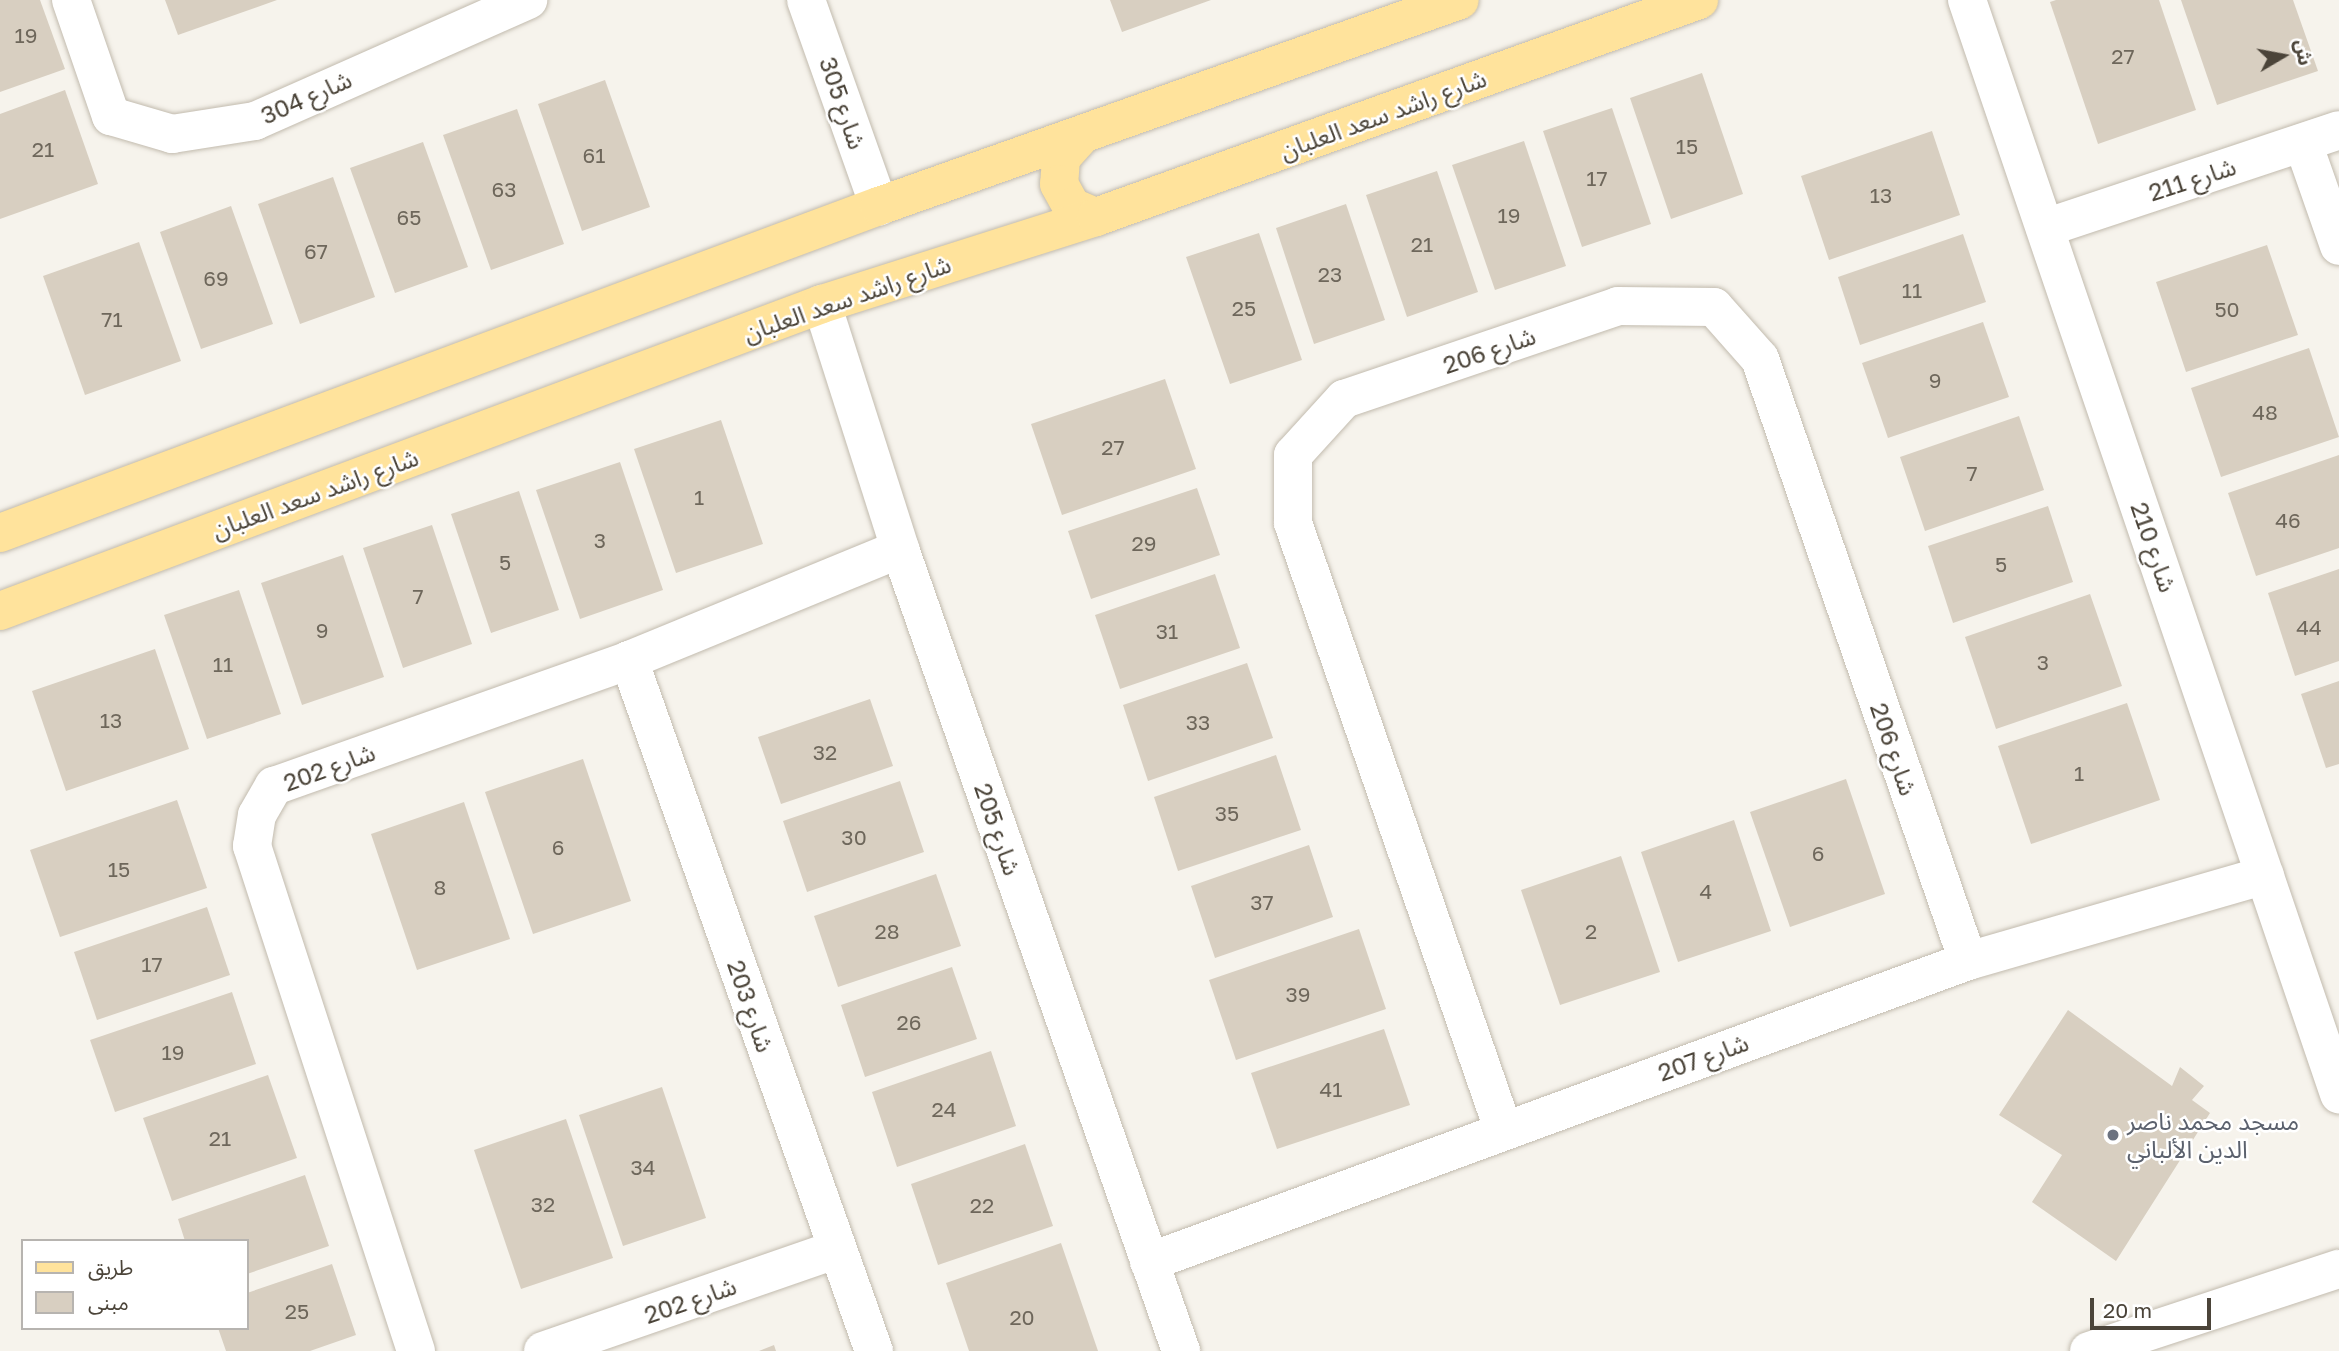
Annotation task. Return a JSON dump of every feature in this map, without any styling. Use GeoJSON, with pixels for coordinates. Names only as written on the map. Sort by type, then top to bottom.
{"type":"FeatureCollection","features":[{"type":"Feature","properties":{"kind":"main road"},"geometry":{"type":"LineString","coordinates":[[0,533],[879,205],[1079,138],[1460,0]]}},
{"type":"Feature","properties":{"kind":"main road","name":"شارع راشد سعد العلبان"},"geometry":{"type":"LineString","coordinates":[[0,611],[821,304],[1096,217],[1698,0]]}},
{"type":"Feature","properties":{"kind":"main road"},"geometry":{"type":"LineString","coordinates":[[1079,138],[1062,158],[1059,184],[1072,207],[1096,217]]}},
{"type":"Feature","properties":{"kind":"street","name":"شارع 304"},"geometry":{"type":"LineString","coordinates":[[71,0],[111,116],[172,134],[255,121],[514,2]]}},
{"type":"Feature","properties":{"kind":"street","name":"شارع 305"},"geometry":{"type":"LineString","coordinates":[[806,0],[879,205]]}},
{"type":"Feature","properties":{"kind":"street","name":"شارع 210"},"geometry":{"type":"LineString","coordinates":[[1967,0],[2339,1094]]}},
{"type":"Feature","properties":{"kind":"street","name":"شارع 211"},"geometry":{"type":"LineString","coordinates":[[2045,228],[2339,130]]}},
{"type":"Feature","properties":{"kind":"street"},"geometry":{"type":"LineString","coordinates":[[2303,143],[2339,246]]}},
{"type":"Feature","properties":{"kind":"street","name":"شارع 205"},"geometry":{"type":"LineString","coordinates":[[821,304],[900,549],[1181,1351]]}},
{"type":"Feature","properties":{"kind":"street","name":"شارع 206"},"geometry":{"type":"LineString","coordinates":[[1503,1129],[1293,523],[1293,456],[1344,399],[1618,306],[1714,307],[1760,359],[1968,961]]}},
{"type":"Feature","properties":{"kind":"street","name":"شارع 202"},"geometry":{"type":"LineString","coordinates":[[416,1351],[253,846],[257,815],[274,786],[629,660],[900,549]]}},
{"type":"Feature","properties":{"kind":"street","name":"شارع 203"},"geometry":{"type":"LineString","coordinates":[[629,660],[874,1351]]}},
{"type":"Feature","properties":{"kind":"street","name":"شارع 207"},"geometry":{"type":"LineString","coordinates":[[1149,1262],[1503,1129],[1968,961],[2265,874]]}},
{"type":"Feature","properties":{"kind":"street","name":"شارع 202"},"geometry":{"type":"LineString","coordinates":[[543,1351],[836,1249]]}},
{"type":"Feature","properties":{"kind":"street"},"geometry":{"type":"LineString","coordinates":[[2089,1351],[2132,1344],[2339,1269]]}},
{"type":"Feature","properties":{"kind":"building"},"geometry":{"type":"Polygon","coordinates":[[[0,0],[40,0],[65,69],[0,92],[0,0]]]}},
{"type":"Feature","properties":{"kind":"building"},"geometry":{"type":"Polygon","coordinates":[[[165,0],[277,0],[178,35],[165,0]]]}},
{"type":"Feature","properties":{"kind":"building"},"geometry":{"type":"Polygon","coordinates":[[[1110,0],[1211,0],[1122,32],[1110,0]]]}},
{"type":"Feature","properties":{"kind":"building"},"geometry":{"type":"Polygon","coordinates":[[[2159,0],[2196,110],[2098,144],[2050,2],[2159,0]]]}},
{"type":"Feature","properties":{"kind":"building"},"geometry":{"type":"Polygon","coordinates":[[[2181,0],[2293,0],[2318,71],[2217,105],[2181,0]]]}},
{"type":"Feature","properties":{"kind":"building"},"geometry":{"type":"Polygon","coordinates":[[[1702,73],[1743,194],[1671,219],[1630,98],[1702,73]]]}},
{"type":"Feature","properties":{"kind":"building"},"geometry":{"type":"Polygon","coordinates":[[[605,80],[650,207],[582,231],[538,104],[605,80]]]}},
{"type":"Feature","properties":{"kind":"building"},"geometry":{"type":"Polygon","coordinates":[[[65,90],[98,184],[0,219],[0,114],[65,90]]]}},
{"type":"Feature","properties":{"kind":"building"},"geometry":{"type":"Polygon","coordinates":[[[1612,108],[1651,224],[1582,247],[1543,131],[1612,108]]]}},
{"type":"Feature","properties":{"kind":"building"},"geometry":{"type":"Polygon","coordinates":[[[517,109],[564,244],[491,270],[443,135],[517,109]]]}},
{"type":"Feature","properties":{"kind":"building"},"geometry":{"type":"Polygon","coordinates":[[[1932,131],[1960,215],[1829,260],[1801,176],[1932,131]]]}},
{"type":"Feature","properties":{"kind":"building"},"geometry":{"type":"Polygon","coordinates":[[[1524,141],[1566,266],[1495,290],[1452,165],[1524,141]]]}},
{"type":"Feature","properties":{"kind":"building"},"geometry":{"type":"Polygon","coordinates":[[[423,142],[468,267],[395,293],[350,168],[423,142]]]}},
{"type":"Feature","properties":{"kind":"building"},"geometry":{"type":"Polygon","coordinates":[[[1437,171],[1478,292],[1407,317],[1366,195],[1437,171]]]}},
{"type":"Feature","properties":{"kind":"building"},"geometry":{"type":"Polygon","coordinates":[[[333,177],[375,297],[300,324],[258,204],[333,177]]]}},
{"type":"Feature","properties":{"kind":"building"},"geometry":{"type":"Polygon","coordinates":[[[1346,204],[1385,320],[1314,344],[1276,228],[1346,204]]]}},
{"type":"Feature","properties":{"kind":"building"},"geometry":{"type":"Polygon","coordinates":[[[231,206],[273,324],[201,349],[160,232],[231,206]]]}},
{"type":"Feature","properties":{"kind":"building"},"geometry":{"type":"Polygon","coordinates":[[[1259,233],[1302,360],[1230,384],[1186,257],[1259,233]]]}},
{"type":"Feature","properties":{"kind":"building"},"geometry":{"type":"Polygon","coordinates":[[[1963,234],[1986,302],[1860,345],[1838,277],[1963,234]]]}},
{"type":"Feature","properties":{"kind":"building"},"geometry":{"type":"Polygon","coordinates":[[[139,242],[181,361],[85,395],[43,276],[139,242]]]}},
{"type":"Feature","properties":{"kind":"building"},"geometry":{"type":"Polygon","coordinates":[[[2267,245],[2298,335],[2186,372],[2156,282],[2267,245]]]}},
{"type":"Feature","properties":{"kind":"building"},"geometry":{"type":"Polygon","coordinates":[[[1983,322],[2009,397],[1888,438],[1862,363],[1983,322]]]}},
{"type":"Feature","properties":{"kind":"building"},"geometry":{"type":"Polygon","coordinates":[[[2309,348],[2339,437],[2221,477],[2191,388],[2309,348]]]}},
{"type":"Feature","properties":{"kind":"building"},"geometry":{"type":"Polygon","coordinates":[[[1165,379],[1196,469],[1062,515],[1031,424],[1165,379]]]}},
{"type":"Feature","properties":{"kind":"building"},"geometry":{"type":"Polygon","coordinates":[[[2019,416],[2044,490],[1925,531],[1900,457],[2019,416]]]}},
{"type":"Feature","properties":{"kind":"building"},"geometry":{"type":"Polygon","coordinates":[[[721,420],[763,544],[676,573],[634,449],[721,420]]]}},
{"type":"Feature","properties":{"kind":"building"},"geometry":{"type":"Polygon","coordinates":[[[2339,455],[2339,548],[2256,576],[2228,493],[2339,455]]]}},
{"type":"Feature","properties":{"kind":"building"},"geometry":{"type":"Polygon","coordinates":[[[620,462],[663,590],[580,619],[536,490],[620,462]]]}},
{"type":"Feature","properties":{"kind":"building"},"geometry":{"type":"Polygon","coordinates":[[[1197,488],[1220,555],[1091,599],[1068,531],[1197,488]]]}},
{"type":"Feature","properties":{"kind":"building"},"geometry":{"type":"Polygon","coordinates":[[[519,491],[559,610],[491,633],[451,514],[519,491]]]}},
{"type":"Feature","properties":{"kind":"building"},"geometry":{"type":"Polygon","coordinates":[[[2048,506],[2073,582],[1953,623],[1928,546],[2048,506]]]}},
{"type":"Feature","properties":{"kind":"building"},"geometry":{"type":"Polygon","coordinates":[[[432,525],[472,644],[403,668],[363,548],[432,525]]]}},
{"type":"Feature","properties":{"kind":"building"},"geometry":{"type":"Polygon","coordinates":[[[343,555],[384,677],[302,705],[261,583],[343,555]]]}},
{"type":"Feature","properties":{"kind":"building"},"geometry":{"type":"Polygon","coordinates":[[[2339,569],[2339,661],[2295,676],[2268,593],[2339,569]]]}},
{"type":"Feature","properties":{"kind":"building"},"geometry":{"type":"Polygon","coordinates":[[[1215,574],[1240,648],[1120,689],[1095,615],[1215,574]]]}},
{"type":"Feature","properties":{"kind":"building"},"geometry":{"type":"Polygon","coordinates":[[[239,590],[281,714],[207,739],[164,615],[239,590]]]}},
{"type":"Feature","properties":{"kind":"building"},"geometry":{"type":"Polygon","coordinates":[[[2090,594],[2122,686],[1996,729],[1965,637],[2090,594]]]}},
{"type":"Feature","properties":{"kind":"building"},"geometry":{"type":"Polygon","coordinates":[[[155,649],[189,749],[66,791],[32,691],[155,649]]]}},
{"type":"Feature","properties":{"kind":"building"},"geometry":{"type":"Polygon","coordinates":[[[1247,663],[1273,738],[1148,781],[1123,705],[1247,663]]]}},
{"type":"Feature","properties":{"kind":"building"},"geometry":{"type":"Polygon","coordinates":[[[2339,681],[2339,764],[2326,768],[2301,694],[2339,681]]]}},
{"type":"Feature","properties":{"kind":"building"},"geometry":{"type":"Polygon","coordinates":[[[870,699],[893,766],[781,804],[758,737],[870,699]]]}},
{"type":"Feature","properties":{"kind":"building"},"geometry":{"type":"Polygon","coordinates":[[[2127,703],[2160,800],[2031,844],[1998,746],[2127,703]]]}},
{"type":"Feature","properties":{"kind":"building"},"geometry":{"type":"Polygon","coordinates":[[[1276,755],[1301,830],[1178,871],[1154,797],[1276,755]]]}},
{"type":"Feature","properties":{"kind":"building"},"geometry":{"type":"Polygon","coordinates":[[[583,759],[631,901],[533,934],[485,792],[583,759]]]}},
{"type":"Feature","properties":{"kind":"building"},"geometry":{"type":"Polygon","coordinates":[[[1846,779],[1885,894],[1790,927],[1750,812],[1846,779]]]}},
{"type":"Feature","properties":{"kind":"building"},"geometry":{"type":"Polygon","coordinates":[[[900,781],[924,852],[807,892],[783,821],[900,781]]]}},
{"type":"Feature","properties":{"kind":"building"},"geometry":{"type":"Polygon","coordinates":[[[177,800],[207,888],[60,937],[30,850],[177,800]]]}},
{"type":"Feature","properties":{"kind":"building"},"geometry":{"type":"Polygon","coordinates":[[[464,802],[510,939],[417,970],[371,834],[464,802]]]}},
{"type":"Feature","properties":{"kind":"building"},"geometry":{"type":"Polygon","coordinates":[[[1734,820],[1771,931],[1678,962],[1641,852],[1734,820]]]}},
{"type":"Feature","properties":{"kind":"building"},"geometry":{"type":"Polygon","coordinates":[[[1309,845],[1333,917],[1215,958],[1191,886],[1309,845]]]}},
{"type":"Feature","properties":{"kind":"building"},"geometry":{"type":"Polygon","coordinates":[[[1621,856],[1660,972],[1560,1005],[1521,890],[1621,856]]]}},
{"type":"Feature","properties":{"kind":"building"},"geometry":{"type":"Polygon","coordinates":[[[936,874],[961,946],[838,987],[814,916],[936,874]]]}},
{"type":"Feature","properties":{"kind":"building"},"geometry":{"type":"Polygon","coordinates":[[[207,907],[230,975],[97,1020],[74,952],[207,907]]]}},
{"type":"Feature","properties":{"kind":"building"},"geometry":{"type":"Polygon","coordinates":[[[1359,929],[1386,1009],[1236,1060],[1209,980],[1359,929]]]}},
{"type":"Feature","properties":{"kind":"building"},"geometry":{"type":"Polygon","coordinates":[[[952,967],[977,1039],[865,1077],[841,1005],[952,967]]]}},
{"type":"Feature","properties":{"kind":"building"},"geometry":{"type":"Polygon","coordinates":[[[232,992],[256,1064],[115,1112],[90,1040],[232,992]]]}},
{"type":"Feature","properties":{"kind":"building","name":"مسجد محمد ناصر الدين الألباني"},"geometry":{"type":"Polygon","coordinates":[[[2068,1010],[2172,1086],[2180,1067],[2204,1086],[2192,1100],[2210,1113],[2116,1261],[2032,1202],[2062,1155],[1999,1115],[2068,1010]]]}},
{"type":"Feature","properties":{"kind":"building"},"geometry":{"type":"Polygon","coordinates":[[[1384,1029],[1410,1105],[1277,1149],[1251,1073],[1384,1029]]]}},
{"type":"Feature","properties":{"kind":"building"},"geometry":{"type":"Polygon","coordinates":[[[991,1051],[1016,1126],[897,1167],[872,1092],[991,1051]]]}},
{"type":"Feature","properties":{"kind":"building"},"geometry":{"type":"Polygon","coordinates":[[[268,1075],[297,1158],[172,1201],[143,1118],[268,1075]]]}},
{"type":"Feature","properties":{"kind":"building"},"geometry":{"type":"Polygon","coordinates":[[[662,1087],[706,1218],[623,1246],[579,1115],[662,1087]]]}},
{"type":"Feature","properties":{"kind":"building"},"geometry":{"type":"Polygon","coordinates":[[[566,1119],[613,1258],[521,1289],[474,1150],[566,1119]]]}},
{"type":"Feature","properties":{"kind":"building"},"geometry":{"type":"Polygon","coordinates":[[[1025,1144],[1053,1226],[938,1265],[911,1184],[1025,1144]]]}},
{"type":"Feature","properties":{"kind":"building"},"geometry":{"type":"Polygon","coordinates":[[[305,1175],[329,1246],[248,1274],[248,1239],[184,1239],[178,1219],[305,1175]]]}},
{"type":"Feature","properties":{"kind":"building"},"geometry":{"type":"Polygon","coordinates":[[[1061,1243],[1098,1351],[969,1351],[946,1283],[1061,1243]]]}},
{"type":"Feature","properties":{"kind":"building"},"geometry":{"type":"Polygon","coordinates":[[[332,1264],[356,1335],[310,1351],[226,1351],[219,1330],[248,1330],[248,1293],[332,1264]]]}},
{"type":"Feature","properties":{"kind":"building"},"geometry":{"type":"Polygon","coordinates":[[[774,1345],[776,1351],[759,1351],[774,1345]]]}},
{"type":"Feature","properties":{"kind":"place","name":"مسجد محمد ناصر الدين الألباني"},"geometry":{"type":"Point","coordinates":[2113,1135]}}]}
